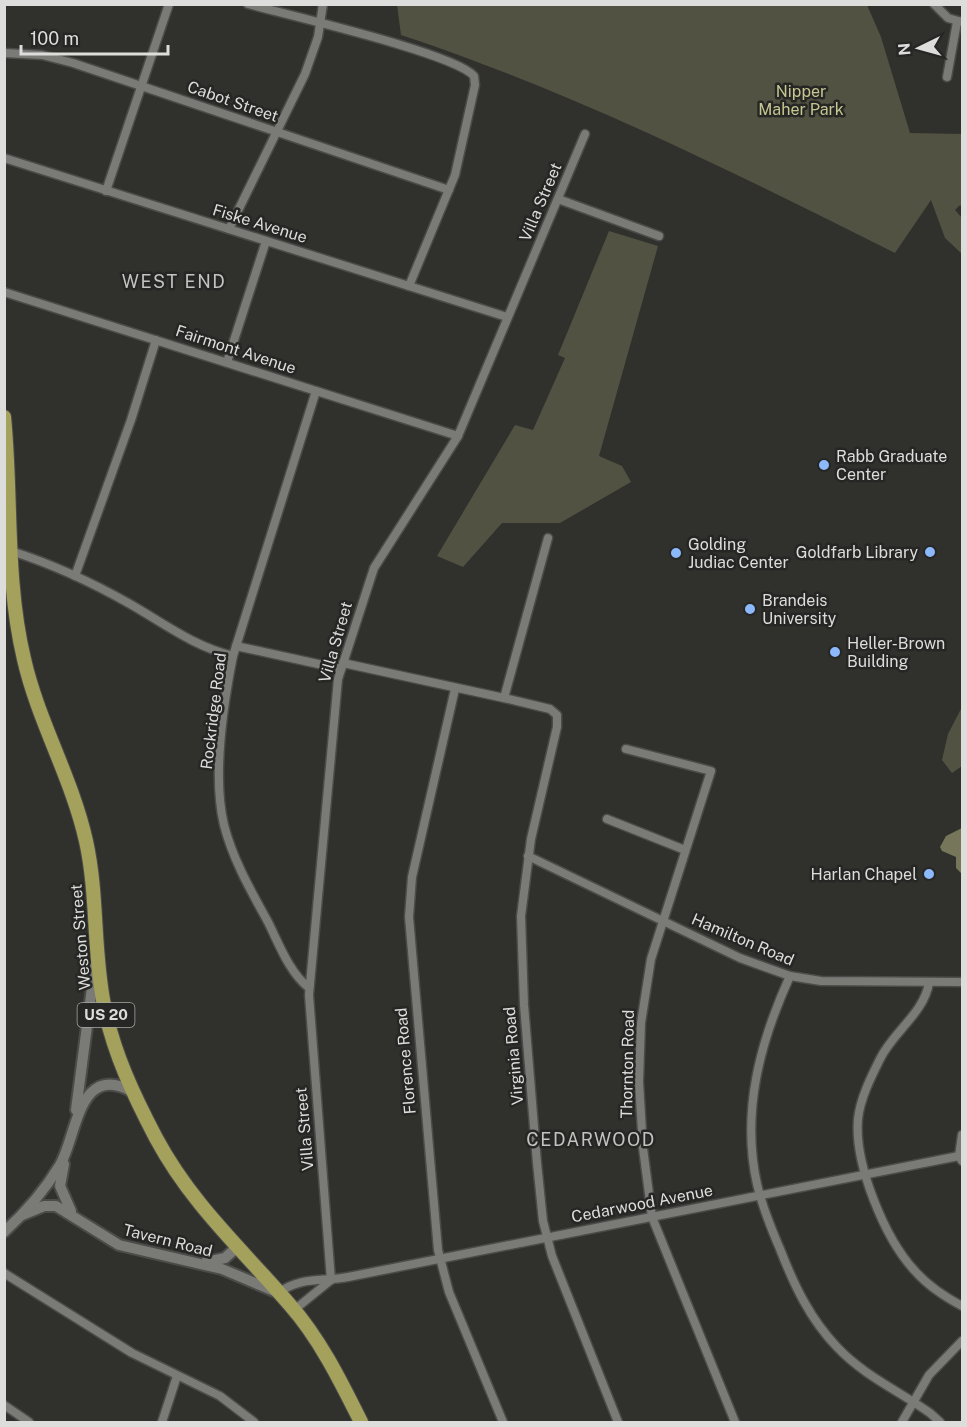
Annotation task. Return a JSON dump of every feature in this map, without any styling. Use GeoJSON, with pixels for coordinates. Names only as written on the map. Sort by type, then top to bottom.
{"type":"FeatureCollection","features":[{"type":"Feature","properties":{"kind":"main road","name":"Weston Street"},"geometry":{"type":"LineString","coordinates":[[4,417],[16,614],[24,659],[39,710],[80,817],[91,870],[96,934],[107,1020],[133,1092],[177,1174],[199,1205],[294,1310],[332,1367],[361,1422]]}},
{"type":"Feature","properties":{"kind":"street"},"geometry":{"type":"LineString","coordinates":[[106,191],[169,4]]}},
{"type":"Feature","properties":{"kind":"street"},"geometry":{"type":"LineString","coordinates":[[248,4],[444,60],[465,68],[474,76],[475,85],[463,141],[449,190],[409,286]]}},
{"type":"Feature","properties":{"kind":"street"},"geometry":{"type":"LineString","coordinates":[[229,229],[306,74],[320,24],[322,4]]}},
{"type":"Feature","properties":{"kind":"street"},"geometry":{"type":"LineString","coordinates":[[934,4],[948,18],[960,22],[947,77]]}},
{"type":"Feature","properties":{"kind":"street","name":"Cabot Street"},"geometry":{"type":"LineString","coordinates":[[4,53],[50,57],[449,190]]}},
{"type":"Feature","properties":{"kind":"street","name":"Villa Street"},"geometry":{"type":"LineString","coordinates":[[331,1280],[309,988],[334,698],[367,586],[378,559],[458,436],[485,377],[507,316],[585,134]]}},
{"type":"Feature","properties":{"kind":"street","name":"Fiske Avenue"},"geometry":{"type":"LineString","coordinates":[[4,158],[507,316]]}},
{"type":"Feature","properties":{"kind":"street"},"geometry":{"type":"LineString","coordinates":[[558,199],[658,237]]}},
{"type":"Feature","properties":{"kind":"street"},"geometry":{"type":"LineString","coordinates":[[227,362],[266,241]]}},
{"type":"Feature","properties":{"kind":"street","name":"Fairmont Avenue"},"geometry":{"type":"LineString","coordinates":[[4,292],[458,436]]}},
{"type":"Feature","properties":{"kind":"street"},"geometry":{"type":"LineString","coordinates":[[75,576],[131,420],[156,340]]}},
{"type":"Feature","properties":{"kind":"street","name":"Rockridge Road"},"geometry":{"type":"LineString","coordinates":[[309,988],[292,969],[234,855],[220,801],[220,777],[233,656],[316,391]]}},
{"type":"Feature","properties":{"kind":"street"},"geometry":{"type":"LineString","coordinates":[[236,646],[504,698],[548,538]]}},
{"type":"Feature","properties":{"kind":"street"},"geometry":{"type":"LineString","coordinates":[[11,551],[75,576],[132,605],[185,639],[233,656]]}},
{"type":"Feature","properties":{"kind":"street","name":"Florence Road"},"geometry":{"type":"LineString","coordinates":[[454,689],[414,866],[409,917],[440,1259],[449,1292],[503,1422]]}},
{"type":"Feature","properties":{"kind":"street","name":"Virginia Road"},"geometry":{"type":"LineString","coordinates":[[504,698],[555,712],[557,727],[528,855],[521,916],[521,961],[537,1163],[546,1237],[618,1422]]}},
{"type":"Feature","properties":{"kind":"street","name":"Thornton Road"},"geometry":{"type":"LineString","coordinates":[[626,749],[711,771],[662,920],[647,979],[639,1058],[643,1148],[652,1217],[735,1422]]}},
{"type":"Feature","properties":{"kind":"street"},"geometry":{"type":"LineString","coordinates":[[607,819],[638,834],[685,850]]}},
{"type":"Feature","properties":{"kind":"street","name":"Hamilton Road"},"geometry":{"type":"LineString","coordinates":[[528,855],[747,961],[790,976],[821,981],[963,982]]}},
{"type":"Feature","properties":{"kind":"street"},"geometry":{"type":"LineString","coordinates":[[75,1123],[96,934]]}},
{"type":"Feature","properties":{"kind":"street"},"geometry":{"type":"LineString","coordinates":[[790,976],[770,1024],[755,1081],[753,1142],[760,1195],[792,1279],[819,1327],[853,1362],[940,1422]]}},
{"type":"Feature","properties":{"kind":"street"},"geometry":{"type":"LineString","coordinates":[[929,983],[921,1004],[886,1049],[861,1104],[858,1128],[867,1174],[887,1227],[911,1267],[930,1286],[963,1306]]}},
{"type":"Feature","properties":{"kind":"street"},"geometry":{"type":"LineString","coordinates":[[73,1214],[64,1200],[60,1186],[81,1105],[94,1091],[112,1086],[133,1092]]}},
{"type":"Feature","properties":{"kind":"street"},"geometry":{"type":"LineString","coordinates":[[961,1159],[963,1135]]}},
{"type":"Feature","properties":{"kind":"street"},"geometry":{"type":"LineString","coordinates":[[4,1232],[22,1215],[55,1173],[70,1143]]}},
{"type":"Feature","properties":{"kind":"street","name":"Cedarwood Avenue"},"geometry":{"type":"LineString","coordinates":[[278,1293],[302,1281],[320,1278],[331,1280],[867,1174],[961,1159]]}},
{"type":"Feature","properties":{"kind":"street","name":"Tavern Road"},"geometry":{"type":"LineString","coordinates":[[22,1215],[47,1205],[73,1214],[94,1231],[119,1245],[231,1271],[278,1293]]}},
{"type":"Feature","properties":{"kind":"street"},"geometry":{"type":"LineString","coordinates":[[194,1262],[222,1260],[236,1248]]}},
{"type":"Feature","properties":{"kind":"street"},"geometry":{"type":"LineString","coordinates":[[4,1273],[121,1347],[228,1401],[254,1422]]}},
{"type":"Feature","properties":{"kind":"street","name":"Cedarwood Avenue"},"geometry":{"type":"LineString","coordinates":[[294,1310],[331,1280]]}},
{"type":"Feature","properties":{"kind":"street"},"geometry":{"type":"LineString","coordinates":[[902,1422],[929,1375],[963,1341]]}},
{"type":"Feature","properties":{"kind":"street"},"geometry":{"type":"LineString","coordinates":[[162,1422],[177,1376]]}},
{"type":"Feature","properties":{"kind":"street"},"geometry":{"type":"LineString","coordinates":[[4,1405],[29,1422]]}},
{"type":"Feature","properties":{"kind":"green space","name":"Nipper Maher Park"},"geometry":{"type":"Polygon","coordinates":[[[397,5],[867,5],[881,37],[910,133],[962,134],[962,207],[960,205],[955,210],[962,218],[962,254],[945,238],[931,200],[895,253],[652,135],[528,82],[401,35],[397,5]]]}},
{"type":"Feature","properties":{"kind":"green space"},"geometry":{"type":"Polygon","coordinates":[[[609,231],[658,246],[599,456],[622,466],[631,482],[560,523],[502,523],[463,567],[437,556],[515,425],[533,430],[565,358],[558,355],[609,231]]]}},
{"type":"Feature","properties":{"kind":"green space"},"geometry":{"type":"Polygon","coordinates":[[[962,707],[962,766],[952,773],[942,760],[948,734],[962,707]]]}},
{"type":"Feature","properties":{"kind":"shaded area"},"geometry":{"type":"Polygon","coordinates":[[[962,828],[962,874],[956,868],[956,857],[942,851],[940,847],[946,836],[962,828]]]}},
{"type":"Feature","properties":{"kind":"place","name":"Rabb Graduate Center"},"geometry":{"type":"Point","coordinates":[824,465]}},
{"type":"Feature","properties":{"kind":"place","name":"Goldfarb Library"},"geometry":{"type":"Point","coordinates":[930,552]}},
{"type":"Feature","properties":{"kind":"place","name":"Golding Judiac Center"},"geometry":{"type":"Point","coordinates":[676,553]}},
{"type":"Feature","properties":{"kind":"place","name":"Brandeis University"},"geometry":{"type":"Point","coordinates":[750,609]}},
{"type":"Feature","properties":{"kind":"place","name":"Heller-Brown Building"},"geometry":{"type":"Point","coordinates":[835,652]}},
{"type":"Feature","properties":{"kind":"place","name":"Harlan Chapel"},"geometry":{"type":"Point","coordinates":[929,874]}},
{"type":"Feature","properties":{"kind":"district","name":"WEST END"},"geometry":{"type":"Point","coordinates":[174,282]}},
{"type":"Feature","properties":{"kind":"district","name":"CEDARWOOD"},"geometry":{"type":"Point","coordinates":[591,1140]}}]}
